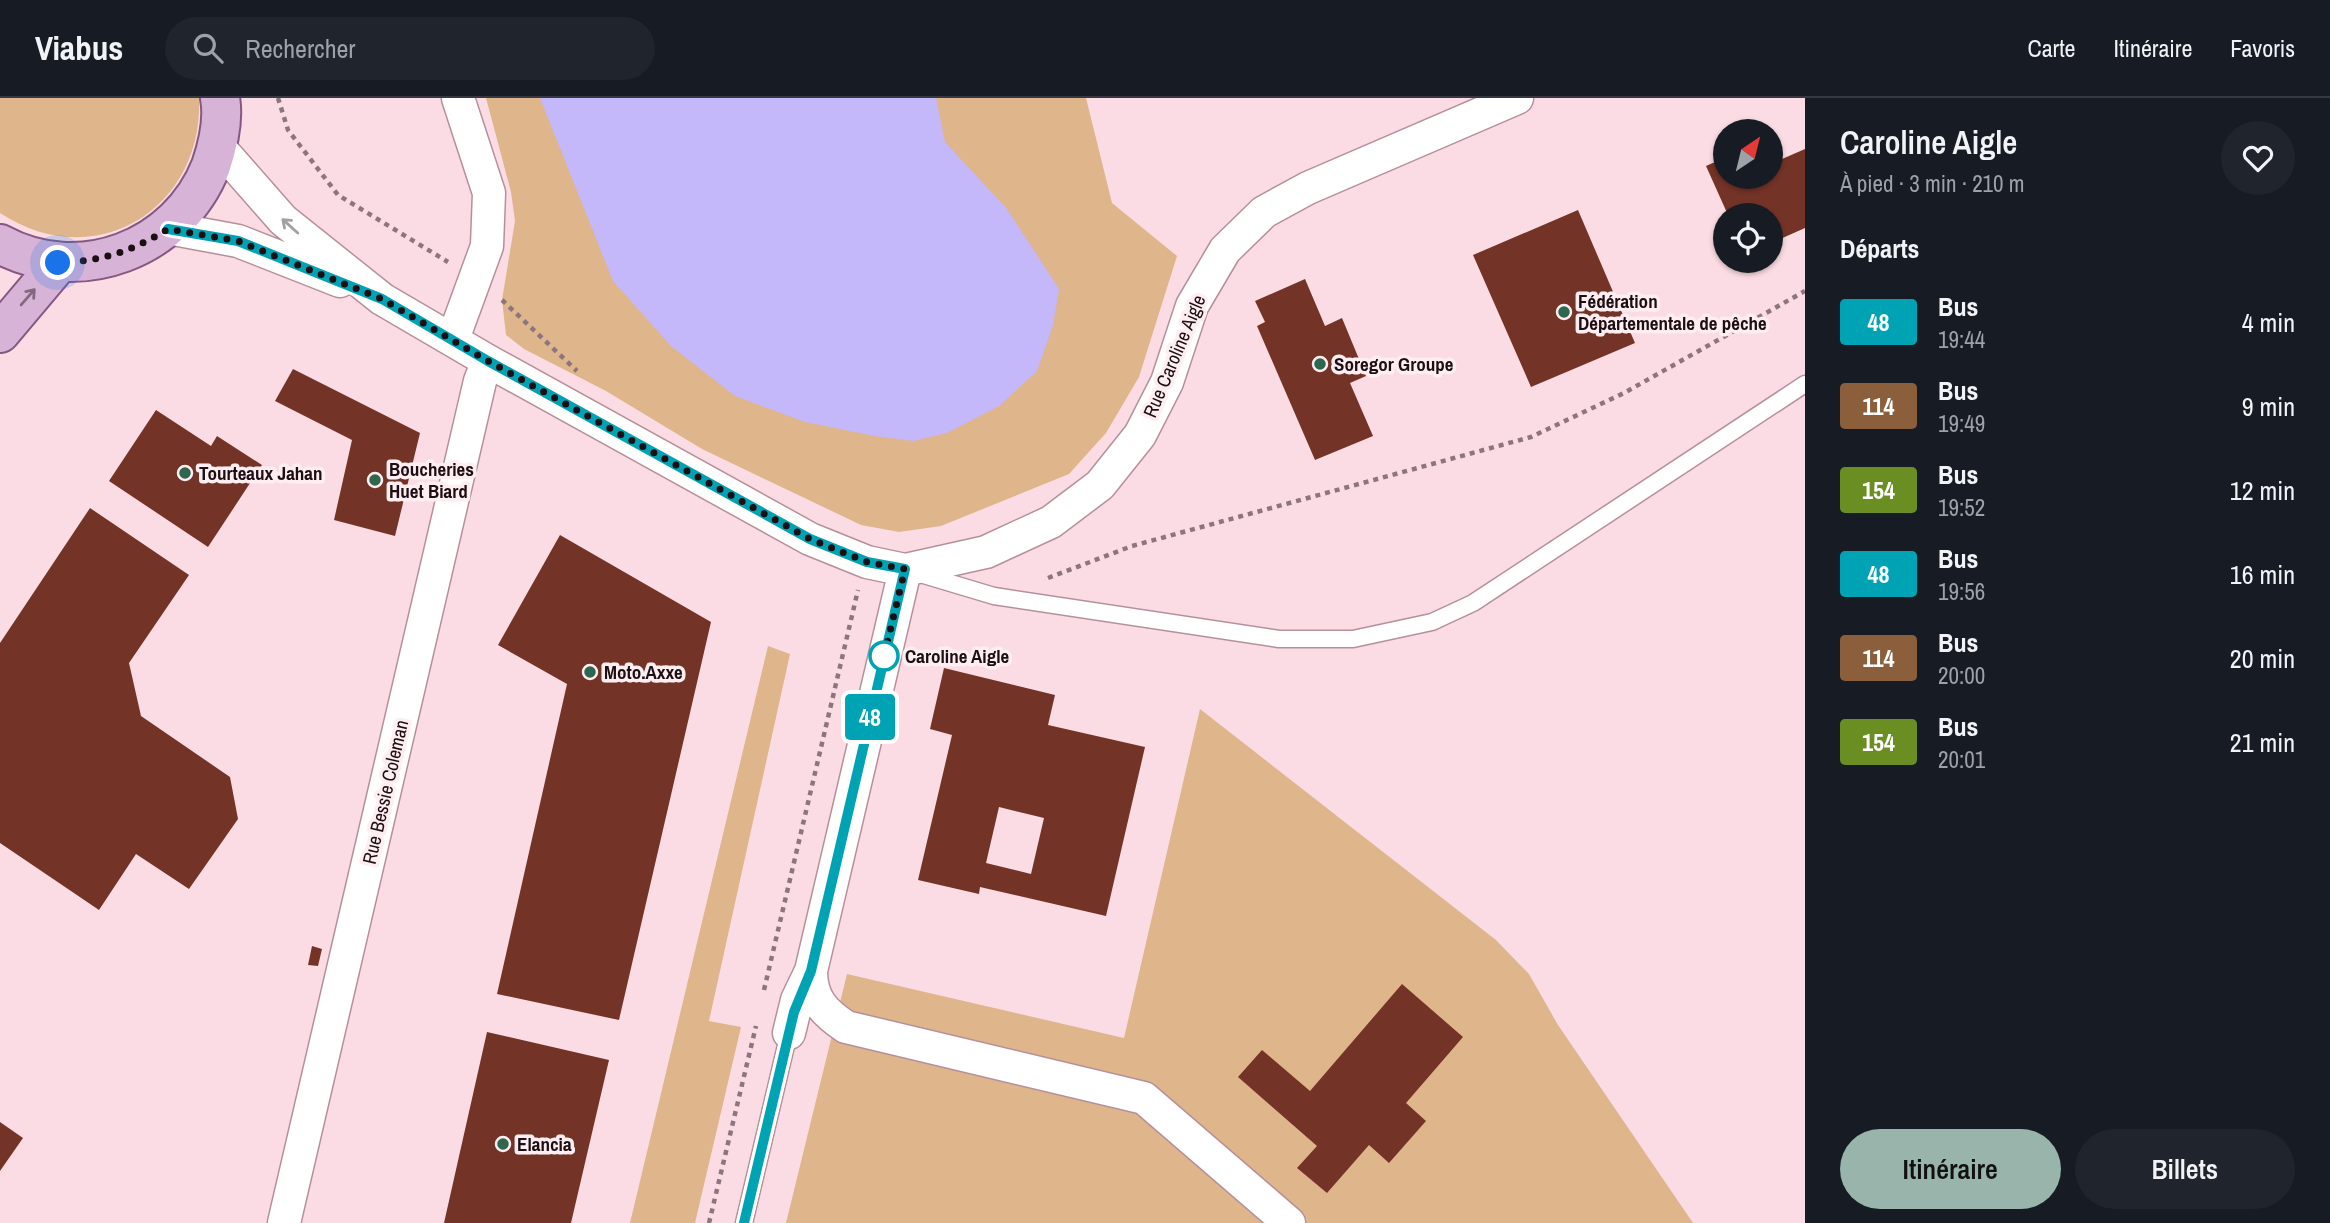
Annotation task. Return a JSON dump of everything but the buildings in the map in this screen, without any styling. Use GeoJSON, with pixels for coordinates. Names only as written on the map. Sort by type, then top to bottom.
{"type":"FeatureCollection","features":[{"type":"Feature","properties":{"kind":"main road"},"geometry":{"type":"LineString","coordinates":[[0,244],[19,254],[58,263],[99,261],[133,250],[168,229],[202,188],[218,146],[220,98]]}},
{"type":"Feature","properties":{"kind":"main road"},"geometry":{"type":"LineString","coordinates":[[0,333],[58,263]]}},
{"type":"Feature","properties":{"kind":"street"},"geometry":{"type":"LineString","coordinates":[[453,339],[487,246],[489,193],[458,98]]}},
{"type":"Feature","properties":{"kind":"street","name":"Rue Caroline Aigle"},"geometry":{"type":"LineString","coordinates":[[905,569],[986,552],[1051,522],[1100,485],[1140,435],[1167,382],[1192,306],[1225,250],[1264,212],[1308,188],[1517,98]]}},
{"type":"Feature","properties":{"kind":"street"},"geometry":{"type":"LineString","coordinates":[[218,146],[283,220],[313,247],[382,299]]}},
{"type":"Feature","properties":{"kind":"street"},"geometry":{"type":"LineString","coordinates":[[168,229],[238,241],[382,299],[488,361],[810,539],[867,562],[905,569],[811,971],[797,1000],[789,1032]]}},
{"type":"Feature","properties":{"kind":"street","name":"Rue Bessie Coleman"},"geometry":{"type":"LineString","coordinates":[[284,1223],[477,394],[488,361]]}},
{"type":"Feature","properties":{"kind":"street"},"geometry":{"type":"LineString","coordinates":[[811,971],[811,986],[817,1002],[828,1016],[846,1027],[1144,1098],[1289,1223]]}},
{"type":"Feature","properties":{"kind":"lane"},"geometry":{"type":"LineString","coordinates":[[905,569],[994,596],[1279,639],[1353,639],[1432,622],[1473,603],[1805,384]]}},
{"type":"Feature","properties":{"kind":"lane"},"geometry":{"type":"LineString","coordinates":[[744,1223],[789,1032]]}},
{"type":"Feature","properties":{"kind":"path"},"geometry":{"type":"LineString","coordinates":[[278,98],[288,130],[338,194],[458,268]]}},
{"type":"Feature","properties":{"kind":"path"},"geometry":{"type":"LineString","coordinates":[[1023,600],[1042,580],[1132,546],[1531,437],[1624,393],[1805,291]]}},
{"type":"Feature","properties":{"kind":"path"},"geometry":{"type":"LineString","coordinates":[[763,996],[867,562]]}},
{"type":"Feature","properties":{"kind":"path"},"geometry":{"type":"LineString","coordinates":[[709,1223],[757,1022]]}},
{"type":"Feature","properties":{"kind":"shaded area"},"geometry":{"type":"Polygon","coordinates":[[[0,98],[199,98],[196,137],[183,172],[163,200],[137,221],[106,234],[72,237],[36,231],[0,213],[0,98]]]}},
{"type":"Feature","properties":{"kind":"shaded area"},"geometry":{"type":"Polygon","coordinates":[[[486,98],[1086,98],[1112,203],[1177,256],[1139,377],[1106,433],[1069,474],[941,526],[899,532],[861,525],[702,449],[606,391],[524,349],[506,335],[502,300],[515,221],[511,192],[486,98]]]}},
{"type":"Feature","properties":{"kind":"shaded area"},"geometry":{"type":"Polygon","coordinates":[[[540,98],[936,98],[945,142],[1007,209],[1059,289],[1053,325],[1037,371],[999,406],[947,433],[913,441],[805,422],[735,396],[671,346],[613,281],[540,98]]]}},
{"type":"Feature","properties":{"kind":"shaded area"},"geometry":{"type":"Polygon","coordinates":[[[768,646],[790,654],[709,1021],[741,1027],[695,1223],[630,1223],[768,646]]]}},
{"type":"Feature","properties":{"kind":"shaded area"},"geometry":{"type":"Polygon","coordinates":[[[1200,709],[1496,940],[1529,974],[1558,1025],[1693,1223],[786,1223],[847,974],[1124,1038],[1200,709]]]}},
{"type":"Feature","properties":{"kind":"bus line","name":"48"},"geometry":{"type":"LineString","coordinates":[[168,229],[238,241],[382,299],[488,361],[810,539],[867,562],[905,569],[811,971],[797,1000],[744,1223]]}},
{"type":"Feature","properties":{"kind":"place","name":"Fédération Départementale de pêche"},"geometry":{"type":"Point","coordinates":[1564,312]}},
{"type":"Feature","properties":{"kind":"place","name":"Soregor Groupe"},"geometry":{"type":"Point","coordinates":[1320,364]}},
{"type":"Feature","properties":{"kind":"place","name":"Tourteaux Jahan"},"geometry":{"type":"Point","coordinates":[185,473]}},
{"type":"Feature","properties":{"kind":"place","name":"Boucheries Huet Biard"},"geometry":{"type":"Point","coordinates":[375,480]}},
{"type":"Feature","properties":{"kind":"place","name":"Caroline Aigle"},"geometry":{"type":"Point","coordinates":[884,656]}},
{"type":"Feature","properties":{"kind":"place","name":"Moto.Axxe"},"geometry":{"type":"Point","coordinates":[590,672]}},
{"type":"Feature","properties":{"kind":"place","name":"Elancia"},"geometry":{"type":"Point","coordinates":[503,1144]}},
{"type":"Feature","properties":{"kind":"route"},"geometry":{"type":"LineString","coordinates":[[58,263],[99,261],[133,250],[168,229],[238,241],[382,299],[488,361],[810,539],[867,562],[905,569],[884,656]]}}]}
